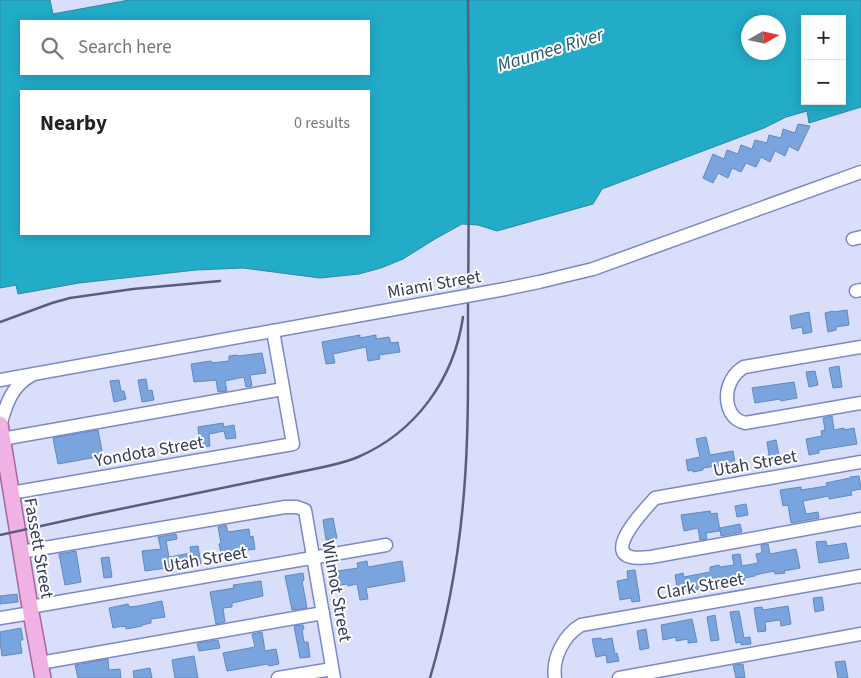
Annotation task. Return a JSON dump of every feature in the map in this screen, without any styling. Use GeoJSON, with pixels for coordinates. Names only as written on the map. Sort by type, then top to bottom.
{"type":"FeatureCollection","features":[{"type":"Feature","properties":{"kind":"main road","name":"Fassett Street"},"geometry":{"type":"LineString","coordinates":[[1,430],[7,492],[21,552],[43,678]]}},
{"type":"Feature","properties":{"kind":"street","name":"Miami Street"},"geometry":{"type":"LineString","coordinates":[[0,380],[505,289],[593,269],[861,172]]}},
{"type":"Feature","properties":{"kind":"street"},"geometry":{"type":"LineString","coordinates":[[36,373],[26,378],[10,396],[4,410],[1,430],[283,389],[273,331]]}},
{"type":"Feature","properties":{"kind":"street"},"geometry":{"type":"LineString","coordinates":[[861,347],[744,367],[733,377],[727,399],[734,418],[746,423],[861,403]]}},
{"type":"Feature","properties":{"kind":"street","name":"Yondota Street"},"geometry":{"type":"LineString","coordinates":[[7,492],[293,444],[283,389]]}},
{"type":"Feature","properties":{"kind":"street","name":"Utah Street"},"geometry":{"type":"LineString","coordinates":[[861,462],[655,498],[624,538],[622,550],[625,555],[630,557],[650,557],[861,519]]}},
{"type":"Feature","properties":{"kind":"street","name":"Wilmot Street"},"geometry":{"type":"LineString","coordinates":[[21,552],[285,507],[297,507],[305,510],[333,673]]}},
{"type":"Feature","properties":{"kind":"street","name":"Utah Street"},"geometry":{"type":"LineString","coordinates":[[0,618],[31,610],[386,545]]}},
{"type":"Feature","properties":{"kind":"street","name":"Clark Street"},"geometry":{"type":"LineString","coordinates":[[555,678],[558,653],[574,629],[581,625],[861,576]]}},
{"type":"Feature","properties":{"kind":"street"},"geometry":{"type":"LineString","coordinates":[[40,663],[323,613]]}},
{"type":"Feature","properties":{"kind":"street"},"geometry":{"type":"LineString","coordinates":[[619,678],[861,634]]}},
{"type":"Feature","properties":{"kind":"street"},"geometry":{"type":"LineString","coordinates":[[278,678],[333,673]]}},
{"type":"Feature","properties":{"kind":"water","name":"Maumee River"},"geometry":{"type":"Polygon","coordinates":[[[0,0],[50,0],[53,14],[129,0],[861,0],[861,107],[809,123],[807,111],[786,117],[764,128],[602,189],[593,204],[497,231],[478,225],[462,224],[403,259],[359,274],[320,278],[243,268],[196,270],[79,283],[18,294],[16,285],[0,288],[0,0]]]}},
{"type":"Feature","properties":{"kind":"building"},"geometry":{"type":"Polygon","coordinates":[[[798,124],[810,126],[798,151],[789,146],[785,156],[775,151],[770,162],[761,157],[756,167],[746,163],[741,172],[732,168],[728,178],[718,173],[713,183],[703,178],[713,154],[724,159],[727,150],[738,154],[741,145],[752,149],[755,140],[767,143],[769,135],[781,138],[783,129],[795,133],[798,124]]]}},
{"type":"Feature","properties":{"kind":"building"},"geometry":{"type":"Polygon","coordinates":[[[847,310],[849,325],[836,327],[836,330],[828,332],[825,313],[847,310]]]}},
{"type":"Feature","properties":{"kind":"building"},"geometry":{"type":"Polygon","coordinates":[[[809,312],[812,332],[803,334],[802,327],[792,329],[790,316],[809,312]]]}},
{"type":"Feature","properties":{"kind":"building"},"geometry":{"type":"Polygon","coordinates":[[[360,335],[360,338],[376,335],[376,339],[389,337],[391,343],[398,342],[400,352],[379,355],[380,359],[368,361],[366,347],[333,354],[335,363],[326,364],[322,342],[360,335]]]}},
{"type":"Feature","properties":{"kind":"building"},"geometry":{"type":"Polygon","coordinates":[[[262,353],[266,373],[250,375],[252,386],[246,387],[244,377],[225,381],[227,391],[218,392],[216,380],[194,382],[191,364],[229,361],[229,356],[262,353]]]}},
{"type":"Feature","properties":{"kind":"building"},"geometry":{"type":"Polygon","coordinates":[[[839,366],[842,387],[833,388],[829,368],[839,366]]]}},
{"type":"Feature","properties":{"kind":"building"},"geometry":{"type":"Polygon","coordinates":[[[815,371],[818,385],[809,387],[806,372],[815,371]]]}},
{"type":"Feature","properties":{"kind":"building"},"geometry":{"type":"Polygon","coordinates":[[[146,379],[148,391],[152,390],[154,400],[142,402],[138,380],[146,379]]]}},
{"type":"Feature","properties":{"kind":"building"},"geometry":{"type":"Polygon","coordinates":[[[119,380],[121,391],[124,391],[126,399],[114,402],[110,381],[119,380]]]}},
{"type":"Feature","properties":{"kind":"building"},"geometry":{"type":"Polygon","coordinates":[[[794,382],[797,398],[755,403],[752,388],[794,382]]]}},
{"type":"Feature","properties":{"kind":"building"},"geometry":{"type":"Polygon","coordinates":[[[832,416],[834,430],[854,428],[857,444],[819,450],[819,453],[809,455],[806,439],[822,436],[821,431],[825,430],[823,418],[832,416]]]}},
{"type":"Feature","properties":{"kind":"building"},"geometry":{"type":"Polygon","coordinates":[[[223,423],[224,427],[234,425],[236,438],[226,439],[224,431],[209,434],[210,446],[200,448],[198,427],[223,423]]]}},
{"type":"Feature","properties":{"kind":"building"},"geometry":{"type":"Polygon","coordinates":[[[98,430],[103,456],[58,464],[53,438],[98,430]]]}},
{"type":"Feature","properties":{"kind":"building"},"geometry":{"type":"Polygon","coordinates":[[[706,437],[710,455],[733,451],[735,463],[703,468],[703,470],[693,472],[693,470],[688,471],[686,460],[700,457],[696,439],[706,437]]]}},
{"type":"Feature","properties":{"kind":"building"},"geometry":{"type":"Polygon","coordinates":[[[776,440],[780,460],[770,462],[767,442],[776,440]]]}},
{"type":"Feature","properties":{"kind":"building"},"geometry":{"type":"Polygon","coordinates":[[[859,476],[861,489],[851,491],[852,495],[829,499],[829,496],[803,501],[806,514],[818,512],[819,518],[791,523],[788,505],[783,506],[780,490],[801,487],[801,490],[827,486],[826,483],[859,476]]]}},
{"type":"Feature","properties":{"kind":"building"},"geometry":{"type":"Polygon","coordinates":[[[746,504],[748,515],[737,517],[735,506],[746,504]]]}},
{"type":"Feature","properties":{"kind":"building"},"geometry":{"type":"Polygon","coordinates":[[[710,511],[711,514],[717,513],[720,531],[706,533],[707,539],[700,540],[698,528],[684,531],[681,515],[710,511]]]}},
{"type":"Feature","properties":{"kind":"building"},"geometry":{"type":"Polygon","coordinates":[[[333,518],[337,538],[326,540],[323,520],[333,518]]]}},
{"type":"Feature","properties":{"kind":"building"},"geometry":{"type":"Polygon","coordinates":[[[740,524],[742,532],[721,536],[720,528],[740,524]]]}},
{"type":"Feature","properties":{"kind":"building"},"geometry":{"type":"Polygon","coordinates":[[[226,525],[228,532],[249,529],[250,537],[253,536],[255,549],[221,554],[218,527],[226,525]]]}},
{"type":"Feature","properties":{"kind":"building"},"geometry":{"type":"Polygon","coordinates":[[[176,534],[177,539],[166,541],[169,557],[191,553],[190,547],[198,546],[201,564],[193,565],[193,562],[180,564],[180,568],[173,569],[173,567],[145,571],[142,551],[161,549],[158,537],[176,534]]]}},
{"type":"Feature","properties":{"kind":"building"},"geometry":{"type":"Polygon","coordinates":[[[826,541],[827,546],[846,543],[849,558],[819,563],[816,542],[826,541]]]}},
{"type":"Feature","properties":{"kind":"building"},"geometry":{"type":"Polygon","coordinates":[[[768,544],[770,554],[796,549],[800,568],[784,571],[785,573],[775,574],[774,571],[744,578],[745,580],[712,584],[712,586],[678,593],[675,575],[683,573],[684,577],[710,572],[710,567],[734,565],[732,555],[740,554],[742,566],[758,563],[756,554],[762,553],[761,545],[768,544]]]}},
{"type":"Feature","properties":{"kind":"building"},"geometry":{"type":"Polygon","coordinates":[[[76,551],[81,582],[65,585],[59,554],[76,551]]]}},
{"type":"Feature","properties":{"kind":"building"},"geometry":{"type":"Polygon","coordinates":[[[109,557],[112,577],[104,578],[101,558],[109,557]]]}},
{"type":"Feature","properties":{"kind":"building"},"geometry":{"type":"Polygon","coordinates":[[[367,561],[368,567],[402,561],[405,581],[366,588],[368,599],[360,600],[357,584],[334,586],[331,572],[358,568],[357,563],[367,561]]]}},
{"type":"Feature","properties":{"kind":"building"},"geometry":{"type":"Polygon","coordinates":[[[635,570],[640,601],[632,602],[631,598],[620,600],[617,581],[628,579],[627,571],[635,570]]]}},
{"type":"Feature","properties":{"kind":"building"},"geometry":{"type":"Polygon","coordinates":[[[303,573],[304,580],[302,581],[307,608],[292,610],[285,576],[303,573]]]}},
{"type":"Feature","properties":{"kind":"building"},"geometry":{"type":"Polygon","coordinates":[[[261,581],[263,596],[232,603],[232,607],[223,608],[225,622],[216,624],[210,592],[234,588],[233,585],[261,581]]]}},
{"type":"Feature","properties":{"kind":"building"},"geometry":{"type":"Polygon","coordinates":[[[17,594],[18,602],[0,604],[0,596],[17,594]]]}},
{"type":"Feature","properties":{"kind":"building"},"geometry":{"type":"Polygon","coordinates":[[[822,597],[824,610],[815,612],[813,598],[822,597]]]}},
{"type":"Feature","properties":{"kind":"building"},"geometry":{"type":"Polygon","coordinates":[[[162,601],[165,617],[151,619],[151,623],[142,626],[126,629],[126,626],[113,628],[109,608],[128,604],[129,607],[138,606],[162,601]]]}},
{"type":"Feature","properties":{"kind":"building"},"geometry":{"type":"Polygon","coordinates":[[[788,606],[791,624],[781,626],[780,620],[765,622],[766,631],[758,632],[754,608],[762,607],[763,610],[788,606]]]}},
{"type":"Feature","properties":{"kind":"building"},"geometry":{"type":"Polygon","coordinates":[[[739,611],[744,638],[750,637],[751,644],[741,645],[741,642],[736,643],[730,612],[739,611]]]}},
{"type":"Feature","properties":{"kind":"building"},"geometry":{"type":"Polygon","coordinates":[[[715,615],[719,640],[711,641],[707,617],[715,615]]]}},
{"type":"Feature","properties":{"kind":"building"},"geometry":{"type":"Polygon","coordinates":[[[692,619],[697,642],[688,643],[688,639],[676,641],[676,637],[663,640],[661,625],[692,619]]]}},
{"type":"Feature","properties":{"kind":"building"},"geometry":{"type":"Polygon","coordinates":[[[303,625],[304,642],[308,642],[310,657],[300,658],[294,626],[303,625]]]}},
{"type":"Feature","properties":{"kind":"building"},"geometry":{"type":"Polygon","coordinates":[[[21,628],[23,640],[20,640],[22,653],[2,656],[0,632],[21,628]]]}},
{"type":"Feature","properties":{"kind":"building"},"geometry":{"type":"Polygon","coordinates":[[[646,629],[649,648],[640,650],[637,631],[646,629]]]}},
{"type":"Feature","properties":{"kind":"building"},"geometry":{"type":"Polygon","coordinates":[[[262,632],[265,651],[276,649],[279,664],[227,671],[223,653],[255,647],[252,634],[262,632]]]}},
{"type":"Feature","properties":{"kind":"building"},"geometry":{"type":"Polygon","coordinates":[[[601,638],[602,640],[612,638],[615,654],[617,653],[619,661],[607,663],[606,655],[596,657],[592,639],[601,638]]]}},
{"type":"Feature","properties":{"kind":"building"},"geometry":{"type":"Polygon","coordinates":[[[218,640],[220,648],[199,651],[197,643],[218,640]]]}},
{"type":"Feature","properties":{"kind":"building"},"geometry":{"type":"Polygon","coordinates":[[[194,656],[198,678],[175,678],[172,660],[194,656]]]}},
{"type":"Feature","properties":{"kind":"building"},"geometry":{"type":"Polygon","coordinates":[[[108,659],[109,670],[120,669],[121,678],[78,678],[75,665],[108,659]]]}},
{"type":"Feature","properties":{"kind":"building"},"geometry":{"type":"Polygon","coordinates":[[[845,661],[848,678],[838,678],[835,662],[845,661]]]}},
{"type":"Feature","properties":{"kind":"building"},"geometry":{"type":"Polygon","coordinates":[[[743,664],[745,678],[736,678],[733,665],[743,664]]]}},
{"type":"Feature","properties":{"kind":"building"},"geometry":{"type":"Polygon","coordinates":[[[150,668],[152,678],[134,678],[133,671],[150,668]]]}},
{"type":"Feature","properties":{"kind":"railway"},"geometry":{"type":"LineString","coordinates":[[430,678],[452,586],[462,516],[466,469],[469,155],[468,0]]}},
{"type":"Feature","properties":{"kind":"railway"},"geometry":{"type":"LineString","coordinates":[[0,322],[70,298],[133,289],[220,281]]}},
{"type":"Feature","properties":{"kind":"railway"},"geometry":{"type":"LineString","coordinates":[[0,535],[325,467],[358,457],[398,433],[429,401],[451,362],[463,317]]}}]}
